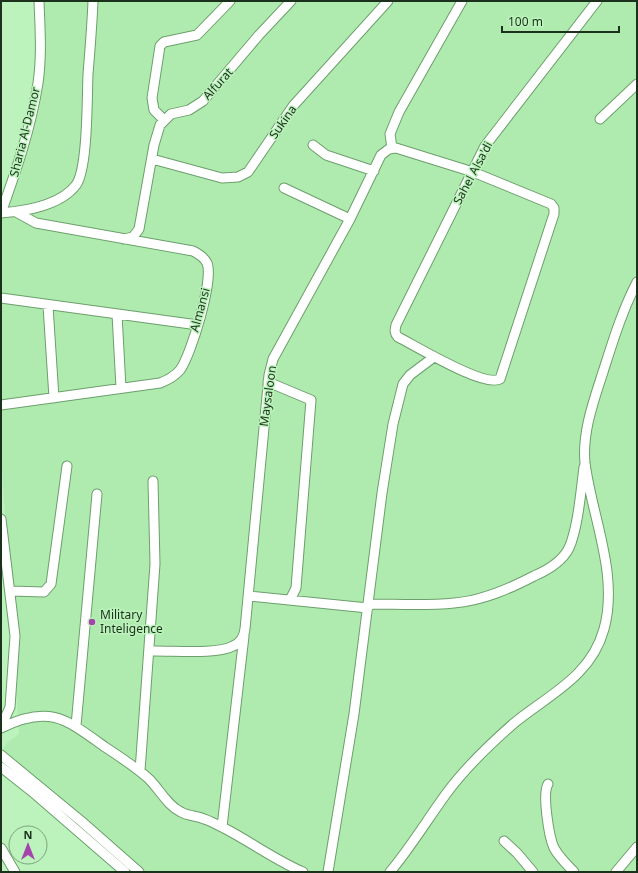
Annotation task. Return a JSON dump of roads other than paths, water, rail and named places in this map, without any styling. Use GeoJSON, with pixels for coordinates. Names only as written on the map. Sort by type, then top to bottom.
{"type":"FeatureCollection","features":[{"type":"Feature","properties":{"kind":"street","name":"Sharia Al-Damor"},"geometry":{"type":"LineString","coordinates":[[1,213],[29,126],[38,83],[40,59],[40,1]]}},
{"type":"Feature","properties":{"kind":"street"},"geometry":{"type":"LineString","coordinates":[[1,213],[31,210],[57,199],[72,189],[79,178],[85,140],[93,1]]}},
{"type":"Feature","properties":{"kind":"street"},"geometry":{"type":"LineString","coordinates":[[117,238],[130,238],[140,229],[155,139],[164,120],[154,110],[152,98],[160,46],[166,42],[196,35],[230,1]]}},
{"type":"Feature","properties":{"kind":"street","name":"Alfurat"},"geometry":{"type":"LineString","coordinates":[[164,120],[171,114],[189,110],[203,101],[291,1]]}},
{"type":"Feature","properties":{"kind":"street","name":"Sukina"},"geometry":{"type":"LineString","coordinates":[[152,159],[222,178],[238,177],[248,172],[293,106],[388,1]]}},
{"type":"Feature","properties":{"kind":"street"},"geometry":{"type":"LineString","coordinates":[[328,872],[354,714],[383,485],[393,424],[403,384],[410,375],[434,356],[484,380],[494,381],[500,379],[554,214],[554,208],[551,204],[473,172],[392,148],[390,134],[399,112],[462,1]]}},
{"type":"Feature","properties":{"kind":"street","name":"Sahel Alsa'di"},"geometry":{"type":"LineString","coordinates":[[434,356],[398,337],[395,331],[398,321],[485,146],[597,1]]}},
{"type":"Feature","properties":{"kind":"street"},"geometry":{"type":"LineString","coordinates":[[600,120],[637,84]]}},
{"type":"Feature","properties":{"kind":"street"},"geometry":{"type":"LineString","coordinates":[[313,145],[326,155],[374,171]]}},
{"type":"Feature","properties":{"kind":"street","name":"Maysaloon"},"geometry":{"type":"LineString","coordinates":[[222,827],[249,596],[268,382],[273,359],[350,219],[383,153],[392,148]]}},
{"type":"Feature","properties":{"kind":"street"},"geometry":{"type":"LineString","coordinates":[[284,188],[350,219]]}},
{"type":"Feature","properties":{"kind":"street","name":"Almansi"},"geometry":{"type":"LineString","coordinates":[[1,405],[160,383],[173,377],[181,368],[198,325],[206,298],[209,272],[207,264],[203,258],[193,251],[36,223],[16,212]]}},
{"type":"Feature","properties":{"kind":"street"},"geometry":{"type":"LineString","coordinates":[[249,596],[368,606],[453,604],[472,600],[516,585],[542,573],[561,560],[569,548],[573,534],[585,461],[586,434],[592,407],[625,305],[637,282]]}},
{"type":"Feature","properties":{"kind":"street"},"geometry":{"type":"LineString","coordinates":[[1,298],[48,306],[198,325]]}},
{"type":"Feature","properties":{"kind":"street"},"geometry":{"type":"LineString","coordinates":[[48,306],[54,398]]}},
{"type":"Feature","properties":{"kind":"street"},"geometry":{"type":"LineString","coordinates":[[117,314],[121,388]]}},
{"type":"Feature","properties":{"kind":"street"},"geometry":{"type":"LineString","coordinates":[[268,382],[311,400],[296,588],[290,600]]}},
{"type":"Feature","properties":{"kind":"street"},"geometry":{"type":"LineString","coordinates":[[390,872],[406,854],[445,794],[460,776],[514,724],[578,676],[589,662],[598,646],[604,630],[609,590],[585,461]]}},
{"type":"Feature","properties":{"kind":"street"},"geometry":{"type":"LineString","coordinates":[[7,586],[44,592],[51,584],[67,466]]}},
{"type":"Feature","properties":{"kind":"street"},"geometry":{"type":"LineString","coordinates":[[140,771],[155,564],[153,480]]}},
{"type":"Feature","properties":{"kind":"street"},"geometry":{"type":"LineString","coordinates":[[76,726],[97,494]]}},
{"type":"Feature","properties":{"kind":"street"},"geometry":{"type":"LineString","coordinates":[[1,519],[7,586],[15,636],[10,707],[1,728]]}},
{"type":"Feature","properties":{"kind":"street"},"geometry":{"type":"LineString","coordinates":[[149,651],[224,650],[238,644],[244,635]]}},
{"type":"Feature","properties":{"kind":"street"},"geometry":{"type":"LineString","coordinates":[[1,728],[23,718],[43,716],[55,717],[76,726],[140,771],[180,812],[206,819],[303,872]]}},
{"type":"Feature","properties":{"kind":"street"},"geometry":{"type":"LineString","coordinates":[[1,755],[81,821],[139,872]]}},
{"type":"Feature","properties":{"kind":"street"},"geometry":{"type":"LineString","coordinates":[[1,767],[35,794],[125,872]]}},
{"type":"Feature","properties":{"kind":"street"},"geometry":{"type":"LineString","coordinates":[[548,784],[545,795],[552,843],[558,854],[574,872]]}},
{"type":"Feature","properties":{"kind":"street"},"geometry":{"type":"LineString","coordinates":[[504,841],[518,853],[533,872]]}},
{"type":"Feature","properties":{"kind":"street"},"geometry":{"type":"LineString","coordinates":[[616,872],[637,847]]}},
{"type":"Feature","properties":{"kind":"street"},"geometry":{"type":"LineString","coordinates":[[1,848],[15,872]]}},
{"type":"Feature","properties":{"kind":"place","name":"Military Inteligence"},"geometry":{"type":"Point","coordinates":[92,622]}}]}
